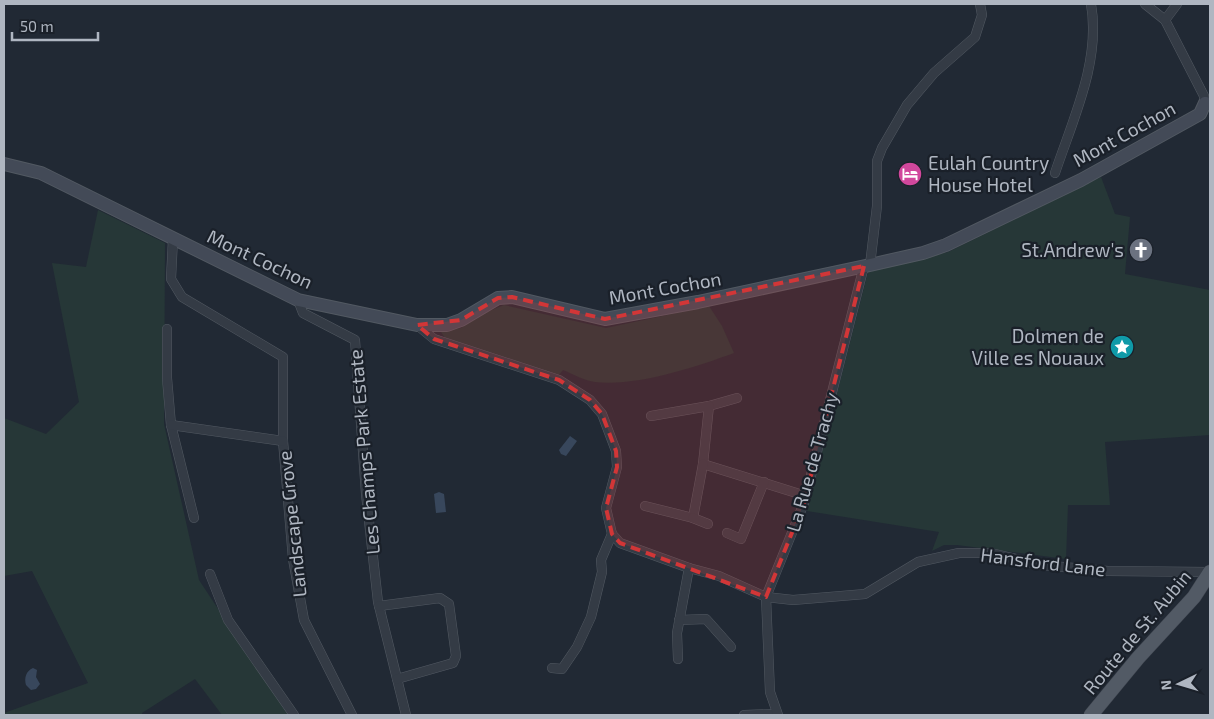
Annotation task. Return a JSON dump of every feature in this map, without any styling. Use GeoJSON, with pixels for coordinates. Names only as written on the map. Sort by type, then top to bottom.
{"type":"FeatureCollection","features":[{"type":"Feature","properties":{"kind":"main road","name":"Mont Cochon"},"geometry":{"type":"LineString","coordinates":[[4,164],[41,173],[298,300],[418,326],[447,324],[461,320],[498,298],[512,297],[605,319],[698,302],[923,253],[946,245],[1056,192],[1200,114],[1208,104]]}},
{"type":"Feature","properties":{"kind":"main road","name":"Route de St. Aubin"},"geometry":{"type":"LineString","coordinates":[[1090,715],[1138,658],[1194,597],[1210,572]]}},
{"type":"Feature","properties":{"kind":"street","name":"La Rue de Trachy"},"geometry":{"type":"LineString","coordinates":[[777,714],[770,692],[766,596],[806,496],[867,265],[877,206],[877,161],[882,148],[912,99],[934,73],[975,37],[982,15],[980,4]]}},
{"type":"Feature","properties":{"kind":"street"},"geometry":{"type":"LineString","coordinates":[[1055,172],[1090,70],[1093,15],[1091,4]]}},
{"type":"Feature","properties":{"kind":"street"},"geometry":{"type":"LineString","coordinates":[[1145,4],[1165,20],[1208,104]]}},
{"type":"Feature","properties":{"kind":"street"},"geometry":{"type":"LineString","coordinates":[[1165,20],[1177,4]]}},
{"type":"Feature","properties":{"kind":"street","name":"Landscape Grove"},"geometry":{"type":"LineString","coordinates":[[173,239],[171,279],[182,297],[283,357],[283,441],[293,559],[304,620],[352,715]]}},
{"type":"Feature","properties":{"kind":"street","name":"Les Champs Park Estate"},"geometry":{"type":"LineString","coordinates":[[298,300],[303,313],[355,340],[366,494],[379,606],[406,715]]}},
{"type":"Feature","properties":{"kind":"street"},"geometry":{"type":"LineString","coordinates":[[418,326],[434,340],[559,380],[590,400],[602,414],[616,450],[617,467],[606,508],[612,534],[601,560],[602,572],[591,617],[577,647],[562,669],[552,668]]}},
{"type":"Feature","properties":{"kind":"street"},"geometry":{"type":"LineString","coordinates":[[167,329],[166,378],[171,425],[194,518]]}},
{"type":"Feature","properties":{"kind":"street"},"geometry":{"type":"LineString","coordinates":[[651,416],[709,406],[737,398]]}},
{"type":"Feature","properties":{"kind":"street"},"geometry":{"type":"LineString","coordinates":[[693,518],[703,464],[709,406]]}},
{"type":"Feature","properties":{"kind":"street","name":"Landscape Grove"},"geometry":{"type":"LineString","coordinates":[[171,425],[283,441]]}},
{"type":"Feature","properties":{"kind":"street"},"geometry":{"type":"LineString","coordinates":[[703,464],[806,496]]}},
{"type":"Feature","properties":{"kind":"street"},"geometry":{"type":"LineString","coordinates":[[727,533],[741,539],[764,482]]}},
{"type":"Feature","properties":{"kind":"street"},"geometry":{"type":"LineString","coordinates":[[646,506],[693,518],[708,524]]}},
{"type":"Feature","properties":{"kind":"street","name":"Hansford Lane"},"geometry":{"type":"LineString","coordinates":[[612,534],[620,543],[689,568],[719,576],[766,596],[793,600],[865,594],[918,562],[959,553],[991,553],[1041,565],[1108,571],[1210,572]]}},
{"type":"Feature","properties":{"kind":"street"},"geometry":{"type":"LineString","coordinates":[[678,660],[679,620],[689,568]]}},
{"type":"Feature","properties":{"kind":"street"},"geometry":{"type":"LineString","coordinates":[[210,574],[228,620],[294,715]]}},
{"type":"Feature","properties":{"kind":"street"},"geometry":{"type":"LineString","coordinates":[[379,606],[440,598],[449,604],[456,656],[453,663],[397,679]]}},
{"type":"Feature","properties":{"kind":"street"},"geometry":{"type":"LineString","coordinates":[[679,620],[706,619],[731,647]]}},
{"type":"Feature","properties":{"kind":"street"},"geometry":{"type":"LineString","coordinates":[[744,715],[777,714]]}},
{"type":"Feature","properties":{"kind":"highlighted area"},"geometry":{"type":"Polygon","coordinates":[[[864,266],[804,503],[766,597],[620,543],[612,534],[606,508],[617,467],[616,451],[602,414],[590,400],[559,380],[434,339],[417,325],[461,320],[498,298],[512,297],[605,319],[864,266]]]}},
{"type":"Feature","properties":{"kind":"shaded area","name":"St.Andrew's"},"geometry":{"type":"Polygon","coordinates":[[[1101,177],[1115,214],[1130,217],[1125,274],[1210,290],[1210,435],[1105,442],[1110,505],[1068,505],[1066,559],[957,545],[944,545],[932,551],[939,532],[807,511],[868,272],[948,252],[1101,177]]]}},
{"type":"Feature","properties":{"kind":"shaded area"},"geometry":{"type":"Polygon","coordinates":[[[98,210],[165,243],[164,424],[199,580],[288,715],[222,715],[195,679],[142,713],[142,715],[4,715],[4,713],[88,683],[32,571],[4,576],[4,418],[46,434],[79,402],[52,263],[86,267],[98,210]]]}},
{"type":"Feature","properties":{"kind":"shaded area"},"geometry":{"type":"Polygon","coordinates":[[[504,305],[606,328],[709,306],[722,326],[734,353],[684,370],[647,379],[611,383],[595,382],[563,370],[558,376],[445,338],[441,332],[461,328],[479,315],[504,305]]]}},
{"type":"Feature","properties":{"kind":"water"},"geometry":{"type":"Polygon","coordinates":[[[570,436],[577,441],[566,456],[561,454],[559,450],[570,436]]]}},
{"type":"Feature","properties":{"kind":"water"},"geometry":{"type":"Polygon","coordinates":[[[439,492],[444,494],[446,512],[436,513],[434,494],[439,492]]]}},
{"type":"Feature","properties":{"kind":"water"},"geometry":{"type":"Polygon","coordinates":[[[33,668],[37,670],[36,677],[40,684],[36,689],[31,690],[26,685],[25,677],[33,668]]]}},
{"type":"Feature","properties":{"kind":"place","name":"Eulah Country House Hotel"},"geometry":{"type":"Point","coordinates":[910,174]}},
{"type":"Feature","properties":{"kind":"place","name":"St.Andrew's"},"geometry":{"type":"Point","coordinates":[1141,250]}},
{"type":"Feature","properties":{"kind":"place","name":"Dolmen de Ville es Nouaux"},"geometry":{"type":"Point","coordinates":[1122,347]}}]}
